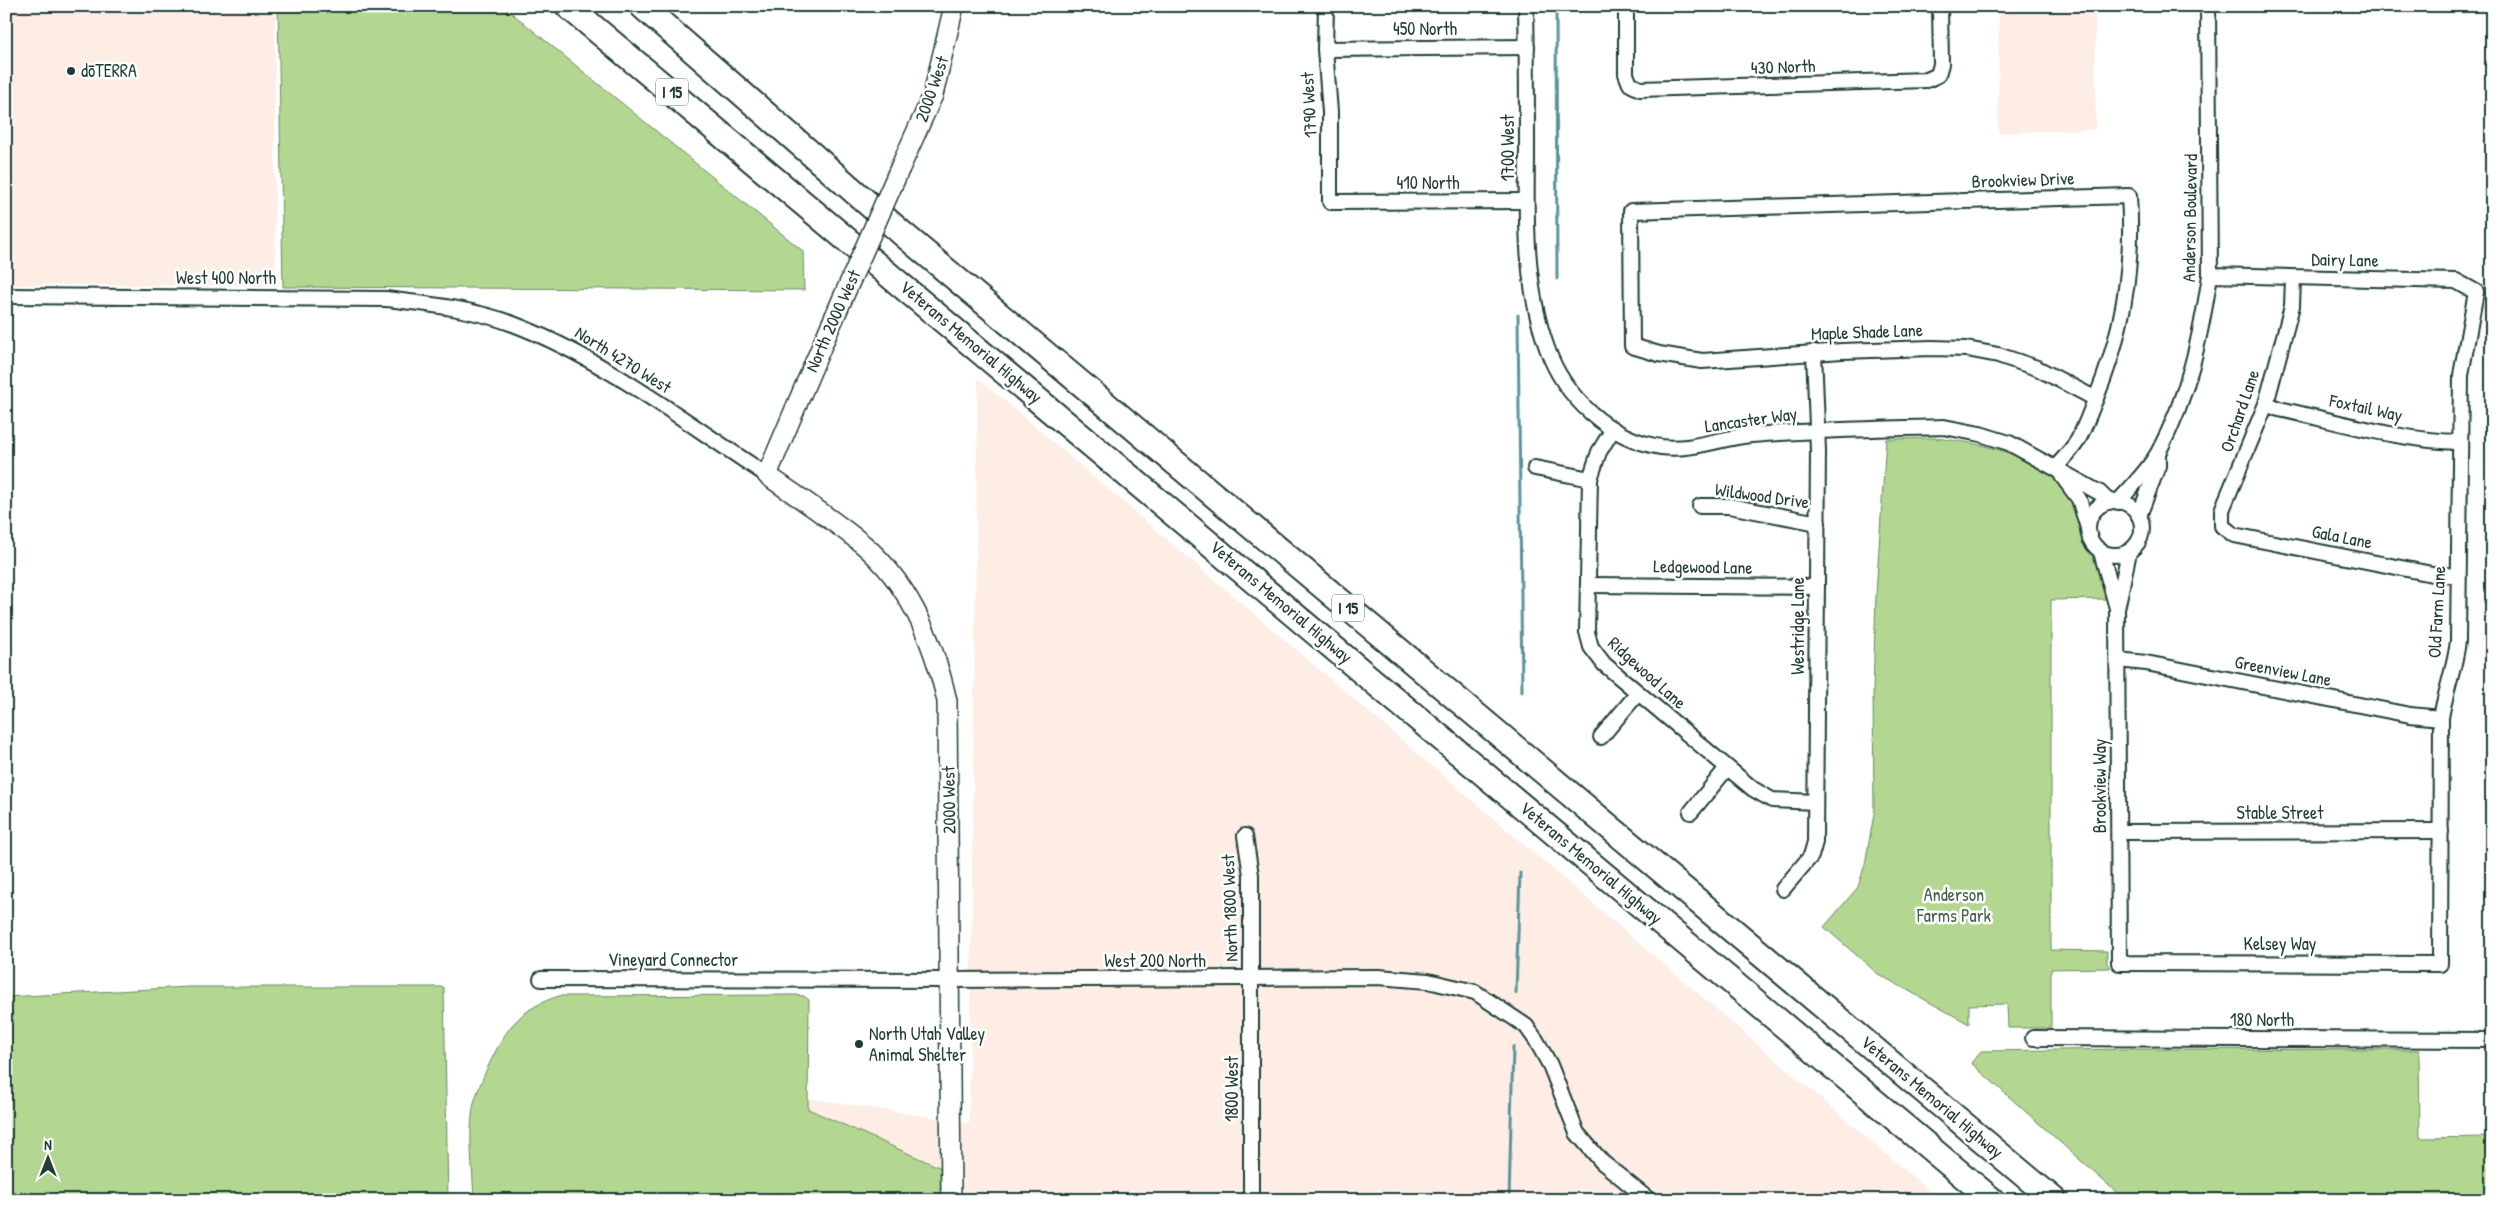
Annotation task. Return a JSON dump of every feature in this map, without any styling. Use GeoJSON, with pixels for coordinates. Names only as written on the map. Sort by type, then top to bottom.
{"type":"FeatureCollection","features":[{"type":"Feature","properties":{"kind":"highway","name":"Veterans Memorial Highway"},"geometry":{"type":"LineString","coordinates":[[568,6],[1992,1200]]}},
{"type":"Feature","properties":{"kind":"highway","name":"Veterans Memorial Highway"},"geometry":{"type":"LineString","coordinates":[[642,6],[904,235],[2054,1200]]}},
{"type":"Feature","properties":{"kind":"street","name":"2000 West"},"geometry":{"type":"LineString","coordinates":[[900,168],[933,95],[954,6]]}},
{"type":"Feature","properties":{"kind":"street","name":"1790 West"},"geometry":{"type":"LineString","coordinates":[[1326,6],[1325,49],[1330,112],[1330,202]]}},
{"type":"Feature","properties":{"kind":"street","name":"1700 West"},"geometry":{"type":"LineString","coordinates":[[1526,6],[1526,201],[1529,254],[1534,290]]}},
{"type":"Feature","properties":{"kind":"street","name":"430 North"},"geometry":{"type":"LineString","coordinates":[[1626,6],[1626,74],[1630,84],[1640,89],[1732,88],[1927,80],[1938,75],[1941,64],[1940,6]]}},
{"type":"Feature","properties":{"kind":"street","name":"Anderson Boulevard"},"geometry":{"type":"LineString","coordinates":[[2113,502],[2140,478],[2158,453],[2174,418],[2191,366],[2210,275],[2208,6]]}},
{"type":"Feature","properties":{"kind":"street","name":"450 North"},"geometry":{"type":"LineString","coordinates":[[1325,49],[1527,47]]}},
{"type":"Feature","properties":{"kind":"street","name":"North 2000 West"},"geometry":{"type":"LineString","coordinates":[[766,475],[900,168]]}},
{"type":"Feature","properties":{"kind":"street","name":"Brookview Drive"},"geometry":{"type":"LineString","coordinates":[[1632,346],[1631,211],[2129,196],[2128,283],[2114,348],[2096,399],[2077,441],[2056,467]]}},
{"type":"Feature","properties":{"kind":"street","name":"410 North"},"geometry":{"type":"LineString","coordinates":[[1330,202],[1526,201]]}},
{"type":"Feature","properties":{"kind":"street","name":"Dairy Lane"},"geometry":{"type":"LineString","coordinates":[[2210,275],[2456,281],[2476,292]]}},
{"type":"Feature","properties":{"kind":"street","name":"Orchard Lane"},"geometry":{"type":"LineString","coordinates":[[2222,526],[2222,510],[2266,404],[2292,306],[2293,278]]}},
{"type":"Feature","properties":{"kind":"street","name":"Lancaster Way"},"geometry":{"type":"LineString","coordinates":[[1534,290],[1546,348],[1561,379],[1580,403],[1613,429],[1632,439],[1661,447],[1688,448],[1742,436],[1817,431],[1944,428],[2009,443],[2056,467],[2113,502]]}},
{"type":"Feature","properties":{"kind":"street","name":"Old Farm Lane"},"geometry":{"type":"LineString","coordinates":[[2440,964],[2442,718],[2443,703],[2456,658],[2461,375],[2476,292]]}},
{"type":"Feature","properties":{"kind":"street","name":"West 400 North"},"geometry":{"type":"LineString","coordinates":[[6,296],[387,298],[446,306]]}},
{"type":"Feature","properties":{"kind":"street","name":"North 4270 West"},"geometry":{"type":"LineString","coordinates":[[446,306],[511,323],[579,353],[766,475]]}},
{"type":"Feature","properties":{"kind":"street","name":"Maple Shade Lane"},"geometry":{"type":"LineString","coordinates":[[1632,346],[1667,356],[1702,361],[1814,352],[1932,348],[1966,350],[1998,355],[2038,368],[2096,399]]}},
{"type":"Feature","properties":{"kind":"street","name":"Westridge Lane"},"geometry":{"type":"LineString","coordinates":[[1783,890],[1814,850],[1818,523],[1814,352]]}},
{"type":"Feature","properties":{"kind":"street","name":"Foxtail Way"},"geometry":{"type":"LineString","coordinates":[[2266,404],[2279,410],[2396,434],[2441,442],[2459,442]]}},
{"type":"Feature","properties":{"kind":"street","name":"Ridgewood Lane"},"geometry":{"type":"LineString","coordinates":[[1613,429],[1599,452],[1590,479],[1587,632],[1591,647],[1604,664],[1753,789],[1767,798],[1784,802],[1815,802]]}},
{"type":"Feature","properties":{"kind":"street","name":"Anderson Boulevard"},"geometry":{"type":"LineString","coordinates":[[2139,516],[2158,466],[2158,453]]}},
{"type":"Feature","properties":{"kind":"street","name":"Lancaster Way"},"geometry":{"type":"LineString","coordinates":[[2056,467],[2079,499],[2088,530]]}},
{"type":"Feature","properties":{"kind":"street"},"geometry":{"type":"LineString","coordinates":[[1535,468],[1590,479]]}},
{"type":"Feature","properties":{"kind":"street","name":"2000 West"},"geometry":{"type":"LineString","coordinates":[[766,475],[866,547],[914,607],[927,631],[939,664],[948,701],[950,1200]]}},
{"type":"Feature","properties":{"kind":"street"},"geometry":{"type":"LineString","coordinates":[[2113,502],[2134,509],[2139,516],[2142,532],[2140,540],[2129,552],[2115,555],[2101,552],[2090,538],[2088,530],[2092,515],[2102,505],[2113,502]]}},
{"type":"Feature","properties":{"kind":"street","name":"Wildwood Drive"},"geometry":{"type":"LineString","coordinates":[[1700,506],[1730,506],[1818,523]]}},
{"type":"Feature","properties":{"kind":"street","name":"Gala Lane"},"geometry":{"type":"LineString","coordinates":[[2222,526],[2234,535],[2432,574],[2458,576]]}},
{"type":"Feature","properties":{"kind":"street","name":"Brookview Way"},"geometry":{"type":"LineString","coordinates":[[2101,552],[2117,609]]}},
{"type":"Feature","properties":{"kind":"street","name":"Brookview Way"},"geometry":{"type":"LineString","coordinates":[[2119,963],[2117,609],[2129,552]]}},
{"type":"Feature","properties":{"kind":"street","name":"Ledgewood Lane"},"geometry":{"type":"LineString","coordinates":[[1588,585],[1817,587]]}},
{"type":"Feature","properties":{"kind":"street","name":"Greenview Lane"},"geometry":{"type":"LineString","coordinates":[[2118,660],[2146,663],[2410,715],[2442,718]]}},
{"type":"Feature","properties":{"kind":"street"},"geometry":{"type":"LineString","coordinates":[[1602,737],[1638,693]]}},
{"type":"Feature","properties":{"kind":"street"},"geometry":{"type":"LineString","coordinates":[[1691,812],[1728,768]]}},
{"type":"Feature","properties":{"kind":"street","name":"Stable Street"},"geometry":{"type":"LineString","coordinates":[[2119,832],[2441,831]]}},
{"type":"Feature","properties":{"kind":"street","name":"North 1800 West"},"geometry":{"type":"LineString","coordinates":[[1245,836],[1251,875],[1251,979]]}},
{"type":"Feature","properties":{"kind":"street","name":"Kelsey Way"},"geometry":{"type":"LineString","coordinates":[[2119,963],[2440,964]]}},
{"type":"Feature","properties":{"kind":"street","name":"West 200 North"},"geometry":{"type":"LineString","coordinates":[[805,979],[1251,979],[1386,977],[1428,981],[1475,992],[1526,1026],[1550,1065],[1577,1133],[1602,1162],[1649,1200]]}},
{"type":"Feature","properties":{"kind":"street","name":"Vineyard Connector"},"geometry":{"type":"LineString","coordinates":[[541,979],[805,979]]}},
{"type":"Feature","properties":{"kind":"street","name":"1800 West"},"geometry":{"type":"LineString","coordinates":[[1251,979],[1251,1200]]}},
{"type":"Feature","properties":{"kind":"street","name":"180 North"},"geometry":{"type":"LineString","coordinates":[[2033,1038],[2492,1040]]}},
{"type":"Feature","properties":{"kind":"shaded area"},"geometry":{"type":"Polygon","coordinates":[[[6,6],[275,6],[275,285],[6,285],[6,6]]]}},
{"type":"Feature","properties":{"kind":"shaded area"},"geometry":{"type":"Polygon","coordinates":[[[1999,6],[2095,6],[2096,129],[1998,133],[1999,6]]]}},
{"type":"Feature","properties":{"kind":"shaded area"},"geometry":{"type":"Polygon","coordinates":[[[978,378],[1940,1200],[481,1200],[672,1077],[969,1123],[978,378]]]}},
{"type":"Feature","properties":{"kind":"green space"},"geometry":{"type":"Polygon","coordinates":[[[278,6],[503,6],[803,251],[804,290],[283,287],[278,6]]]}},
{"type":"Feature","properties":{"kind":"green space","name":"Anderson Farms Park"},"geometry":{"type":"Polygon","coordinates":[[[1935,438],[1970,443],[2008,453],[2043,469],[2058,480],[2072,499],[2086,543],[2098,564],[2109,599],[2051,600],[2051,950],[2107,951],[2107,963],[2110,968],[2051,969],[2051,1028],[2008,1028],[2007,1004],[1969,1005],[1969,1024],[1878,974],[1824,927],[1858,887],[1865,864],[1874,814],[1873,691],[1876,594],[1886,439],[1935,438]]]}},
{"type":"Feature","properties":{"kind":"green space"},"geometry":{"type":"Polygon","coordinates":[[[188,987],[444,987],[448,1200],[6,1200],[6,997],[188,987]]]}},
{"type":"Feature","properties":{"kind":"green space"},"geometry":{"type":"Polygon","coordinates":[[[559,996],[804,996],[809,1000],[808,1109],[941,1168],[940,1200],[474,1200],[471,1131],[475,1099],[489,1064],[508,1030],[535,1006],[559,996]]]}},
{"type":"Feature","properties":{"kind":"green space"},"geometry":{"type":"Polygon","coordinates":[[[2129,1049],[2419,1050],[2420,1138],[2492,1137],[2492,1200],[2145,1200],[2140,1196],[2137,1200],[2125,1200],[1971,1063],[1981,1051],[2129,1049]]]}},
{"type":"Feature","properties":{"kind":"waterway"},"geometry":{"type":"LineString","coordinates":[[1556,6],[1557,279]]}},
{"type":"Feature","properties":{"kind":"waterway"},"geometry":{"type":"LineString","coordinates":[[1518,315],[1522,692]]}},
{"type":"Feature","properties":{"kind":"waterway"},"geometry":{"type":"LineString","coordinates":[[1516,993],[1520,873]]}},
{"type":"Feature","properties":{"kind":"waterway"},"geometry":{"type":"LineString","coordinates":[[1509,1200],[1513,1047]]}},
{"type":"Feature","properties":{"kind":"place","name":"dōTERRA"},"geometry":{"type":"Point","coordinates":[71,71]}},
{"type":"Feature","properties":{"kind":"place","name":"North Utah Valley Animal Shelter"},"geometry":{"type":"Point","coordinates":[859,1044]}}]}
